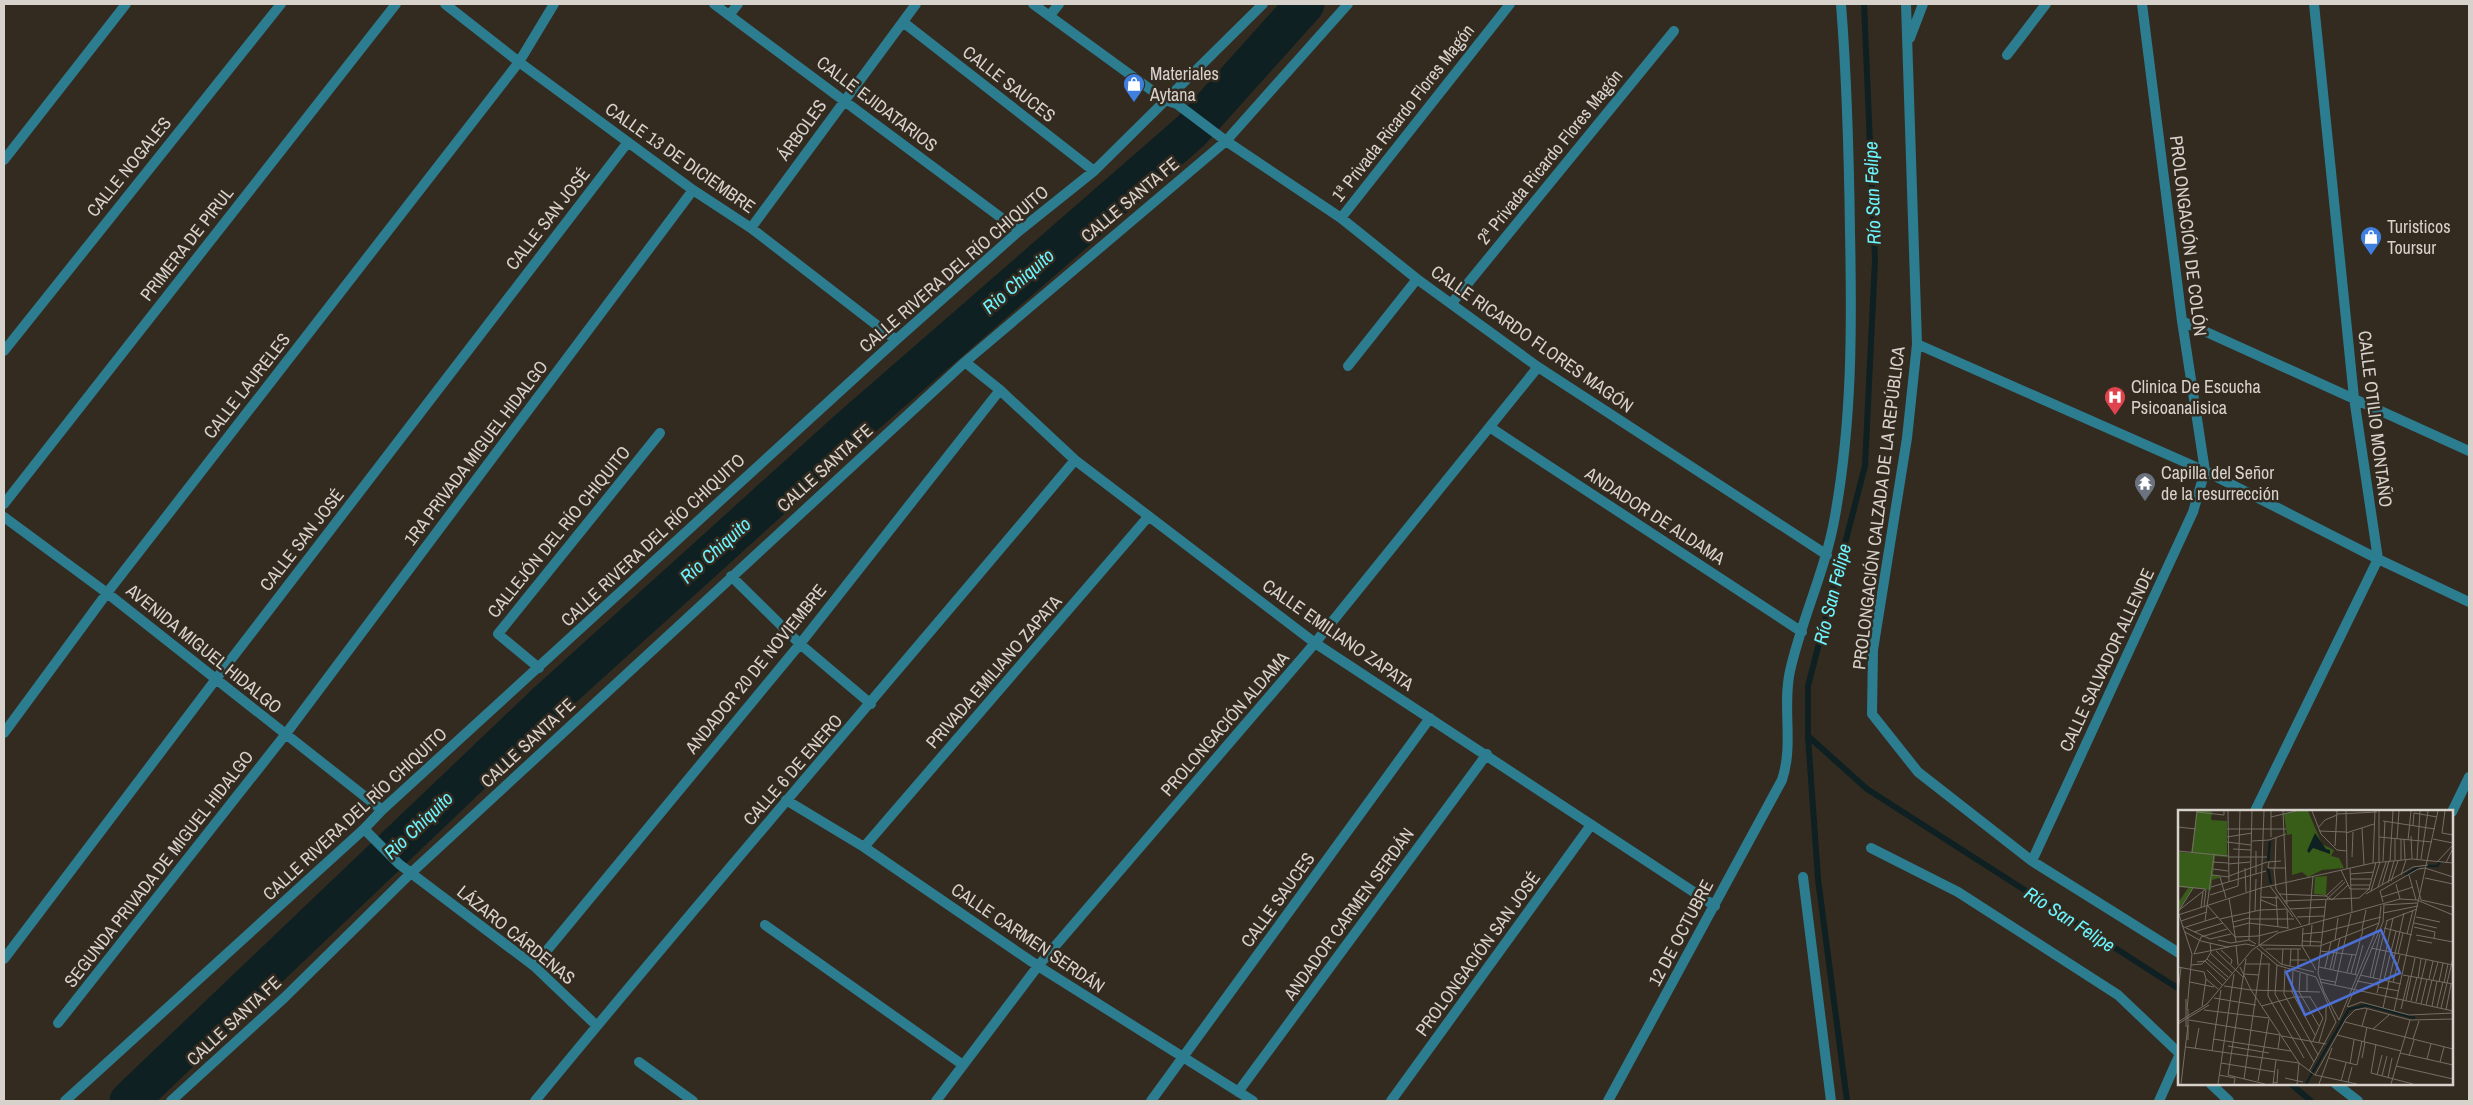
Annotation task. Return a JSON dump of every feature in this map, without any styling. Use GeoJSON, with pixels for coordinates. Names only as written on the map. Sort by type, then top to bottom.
{"type":"FeatureCollection","features":[{"type":"Feature","properties":{"kind":"street"},"geometry":{"type":"LineString","coordinates":[[4,160],[126,4]]}},
{"type":"Feature","properties":{"kind":"street","name":"CALLE NOGALES"},"geometry":{"type":"LineString","coordinates":[[4,351],[281,4]]}},
{"type":"Feature","properties":{"kind":"street","name":"PRIMERA DE PIRUL"},"geometry":{"type":"LineString","coordinates":[[4,504],[396,4]]}},
{"type":"Feature","properties":{"kind":"street","name":"CALLE 13 DE DICIEMBRE"},"geometry":{"type":"LineString","coordinates":[[445,4],[519,62],[693,190],[751,228],[896,340]]}},
{"type":"Feature","properties":{"kind":"street","name":"CALLE LAURELES"},"geometry":{"type":"LineString","coordinates":[[4,733],[107,593],[519,62],[554,4]]}},
{"type":"Feature","properties":{"kind":"street","name":"CALLE EJIDATARIOS"},"geometry":{"type":"LineString","coordinates":[[714,4],[730,14],[1020,231]]}},
{"type":"Feature","properties":{"kind":"street"},"geometry":{"type":"LineString","coordinates":[[730,14],[738,4]]}},
{"type":"Feature","properties":{"kind":"street","name":"ÁRBOLES"},"geometry":{"type":"LineString","coordinates":[[751,228],[916,4]]}},
{"type":"Feature","properties":{"kind":"street"},"geometry":{"type":"LineString","coordinates":[[1033,4],[1165,100]]}},
{"type":"Feature","properties":{"kind":"street"},"geometry":{"type":"LineString","coordinates":[[1050,15],[1059,4]]}},
{"type":"Feature","properties":{"kind":"street","name":"CALLE RIVERA DEL RÍO CHIQUITO"},"geometry":{"type":"LineString","coordinates":[[65,1101],[364,829],[382,810],[538,668],[621,589],[896,340],[1020,231],[1094,171],[1261,4]]}},
{"type":"Feature","properties":{"kind":"street","name":"CALLE SANTA FE"},"geometry":{"type":"LineString","coordinates":[[171,1101],[284,998],[411,873],[964,362],[1226,141],[1348,4]]}},
{"type":"Feature","properties":{"kind":"street","name":"1ª Privada Ricardo Flores Magón"},"geometry":{"type":"LineString","coordinates":[[1341,218],[1510,4]]}},
{"type":"Feature","properties":{"kind":"street"},"geometry":{"type":"LineString","coordinates":[[1802,632],[1827,555],[1836,515],[1849,416],[1852,309],[1848,89],[1841,4]]}},
{"type":"Feature","properties":{"kind":"street","name":"PROLONGACIÓN CALZADA DE LA REPÚBLICA"},"geometry":{"type":"LineString","coordinates":[[1906,4],[1909,40],[1917,344],[1907,438],[1873,650],[1872,714],[1918,772],[2032,861],[2178,952]]}},
{"type":"Feature","properties":{"kind":"street"},"geometry":{"type":"LineString","coordinates":[[1909,40],[1923,4]]}},
{"type":"Feature","properties":{"kind":"street"},"geometry":{"type":"LineString","coordinates":[[2007,55],[2046,4]]}},
{"type":"Feature","properties":{"kind":"street","name":"PROLONGACIÓN DE COLÓN"},"geometry":{"type":"LineString","coordinates":[[2142,4],[2182,321],[2205,471]]}},
{"type":"Feature","properties":{"kind":"street","name":"CALLE OTILIO MONTAÑO"},"geometry":{"type":"LineString","coordinates":[[2314,4],[2354,398],[2378,560]]}},
{"type":"Feature","properties":{"kind":"street","name":"CALLE SAUCES"},"geometry":{"type":"LineString","coordinates":[[903,22],[1094,171]]}},
{"type":"Feature","properties":{"kind":"street","name":"2ª Privada Ricardo Flores Magón"},"geometry":{"type":"LineString","coordinates":[[1451,304],[1674,31]]}},
{"type":"Feature","properties":{"kind":"street","name":"CALLE RICARDO FLORES MAGÓN"},"geometry":{"type":"LineString","coordinates":[[1165,100],[1177,104],[1210,127],[1226,141],[1341,218],[1417,279],[1538,367],[1827,555]]}},
{"type":"Feature","properties":{"kind":"street","name":"CALLE SAN JOSÉ"},"geometry":{"type":"LineString","coordinates":[[4,959],[628,142]]}},
{"type":"Feature","properties":{"kind":"street","name":"1RA PRIVADA MIGUEL HIDALGO"},"geometry":{"type":"LineString","coordinates":[[285,735],[693,190]]}},
{"type":"Feature","properties":{"kind":"street"},"geometry":{"type":"LineString","coordinates":[[1348,366],[1417,279]]}},
{"type":"Feature","properties":{"kind":"street"},"geometry":{"type":"LineString","coordinates":[[2182,321],[2469,451]]}},
{"type":"Feature","properties":{"kind":"street"},"geometry":{"type":"LineString","coordinates":[[1917,344],[2205,471],[2378,560],[2469,602]]}},
{"type":"Feature","properties":{"kind":"street","name":"CALLE EMILIANO ZAPATA"},"geometry":{"type":"LineString","coordinates":[[964,362],[1000,390],[1075,460],[1315,644],[1487,754],[1715,906]]}},
{"type":"Feature","properties":{"kind":"street","name":"PROLONGACIÓN ALDAMA"},"geometry":{"type":"LineString","coordinates":[[936,1101],[1038,966],[1315,644],[1491,428],[1538,367]]}},
{"type":"Feature","properties":{"kind":"street","name":"ANDADOR 20 DE NOVIEMBRE"},"geometry":{"type":"LineString","coordinates":[[534,966],[800,644],[1000,390]]}},
{"type":"Feature","properties":{"kind":"street","name":"ANDADOR DE ALDAMA"},"geometry":{"type":"LineString","coordinates":[[1491,428],[1802,632]]}},
{"type":"Feature","properties":{"kind":"street","name":"CALLEJÓN DEL RÍO CHIQUITO"},"geometry":{"type":"LineString","coordinates":[[538,668],[498,634],[660,433]]}},
{"type":"Feature","properties":{"kind":"street","name":"CALLE 6 DE ENERO"},"geometry":{"type":"LineString","coordinates":[[536,1101],[786,800],[870,704],[1075,460]]}},
{"type":"Feature","properties":{"kind":"street","name":"CALLE SALVADOR ALLENDE"},"geometry":{"type":"LineString","coordinates":[[2032,861],[2193,512],[2205,471]]}},
{"type":"Feature","properties":{"kind":"street","name":"AVENIDA MIGUEL HIDALGO"},"geometry":{"type":"LineString","coordinates":[[4,516],[107,593],[382,810]]}},
{"type":"Feature","properties":{"kind":"street","name":"PRIVADA EMILIANO ZAPATA"},"geometry":{"type":"LineString","coordinates":[[864,847],[1148,517]]}},
{"type":"Feature","properties":{"kind":"street"},"geometry":{"type":"LineString","coordinates":[[2255,810],[2378,560]]}},
{"type":"Feature","properties":{"kind":"street"},"geometry":{"type":"LineString","coordinates":[[731,576],[800,644],[870,704]]}},
{"type":"Feature","properties":{"kind":"street","name":"12 DE OCTUBRE"},"geometry":{"type":"LineString","coordinates":[[1608,1101],[1782,780],[1788,760],[1788,687],[1790,672],[1802,632]]}},
{"type":"Feature","properties":{"kind":"street","name":"CALLE SAUCES"},"geometry":{"type":"LineString","coordinates":[[1151,1101],[1430,718]]}},
{"type":"Feature","properties":{"kind":"street","name":"SEGUNDA PRIVADA DE MIGUEL HIDALGO"},"geometry":{"type":"LineString","coordinates":[[58,1023],[285,735]]}},
{"type":"Feature","properties":{"kind":"street","name":"ANDADOR CARMEN SERDÁN"},"geometry":{"type":"LineString","coordinates":[[1238,1092],[1487,754]]}},
{"type":"Feature","properties":{"kind":"street"},"geometry":{"type":"LineString","coordinates":[[2453,810],[2469,777]]}},
{"type":"Feature","properties":{"kind":"street","name":"CALLE CARMEN SERDÁN"},"geometry":{"type":"LineString","coordinates":[[786,800],[864,847],[1038,966],[1253,1101]]}},
{"type":"Feature","properties":{"kind":"street","name":"PROLONGACIÓN SAN JOSÉ"},"geometry":{"type":"LineString","coordinates":[[1391,1101],[1591,825]]}},
{"type":"Feature","properties":{"kind":"street","name":"LÁZARO CÁRDENAS"},"geometry":{"type":"LineString","coordinates":[[364,829],[399,864],[534,966],[597,1026]]}},
{"type":"Feature","properties":{"kind":"street"},"geometry":{"type":"LineString","coordinates":[[1871,848],[1958,892],[2118,995],[2178,1054]]}},
{"type":"Feature","properties":{"kind":"street"},"geometry":{"type":"LineString","coordinates":[[1803,877],[1831,1101]]}},
{"type":"Feature","properties":{"kind":"street"},"geometry":{"type":"LineString","coordinates":[[765,926],[963,1065]]}},
{"type":"Feature","properties":{"kind":"street"},"geometry":{"type":"LineString","coordinates":[[2159,1101],[2178,1057]]}},
{"type":"Feature","properties":{"kind":"street"},"geometry":{"type":"LineString","coordinates":[[639,1062],[693,1101]]}},
{"type":"Feature","properties":{"kind":"street"},"geometry":{"type":"LineString","coordinates":[[2212,1085],[2229,1101]]}},
{"type":"Feature","properties":{"kind":"street"},"geometry":{"type":"LineString","coordinates":[[2337,1085],[2358,1101]]}},
{"type":"Feature","properties":{"kind":"waterway","name":"Rio Chiquito"},"geometry":{"type":"LineString","coordinates":[[129,1101],[544,705],[849,429],[1191,131],[1305,4]]}},
{"type":"Feature","properties":{"kind":"waterway","name":"Río San Felipe"},"geometry":{"type":"LineString","coordinates":[[1864,4],[1875,260],[1865,466],[1808,686],[1808,736],[1867,789],[2178,988]]}},
{"type":"Feature","properties":{"kind":"waterway"},"geometry":{"type":"LineString","coordinates":[[1808,736],[1818,879],[1847,1101]]}},
{"type":"Feature","properties":{"kind":"waterway","name":"Río San Felipe"},"geometry":{"type":"LineString","coordinates":[[2292,1085],[2311,1101]]}},
{"type":"Feature","properties":{"kind":"place","name":"Materiales Aytana"},"geometry":{"type":"Point","coordinates":[1134,103]}},
{"type":"Feature","properties":{"kind":"place","name":"Turisticos Toursur"},"geometry":{"type":"Point","coordinates":[2371,256]}},
{"type":"Feature","properties":{"kind":"place","name":"Clinica De Escucha Psicoanalisica"},"geometry":{"type":"Point","coordinates":[2115,416]}},
{"type":"Feature","properties":{"kind":"place","name":"Capilla del Señor de la resurrección"},"geometry":{"type":"Point","coordinates":[2145,502]}}]}
